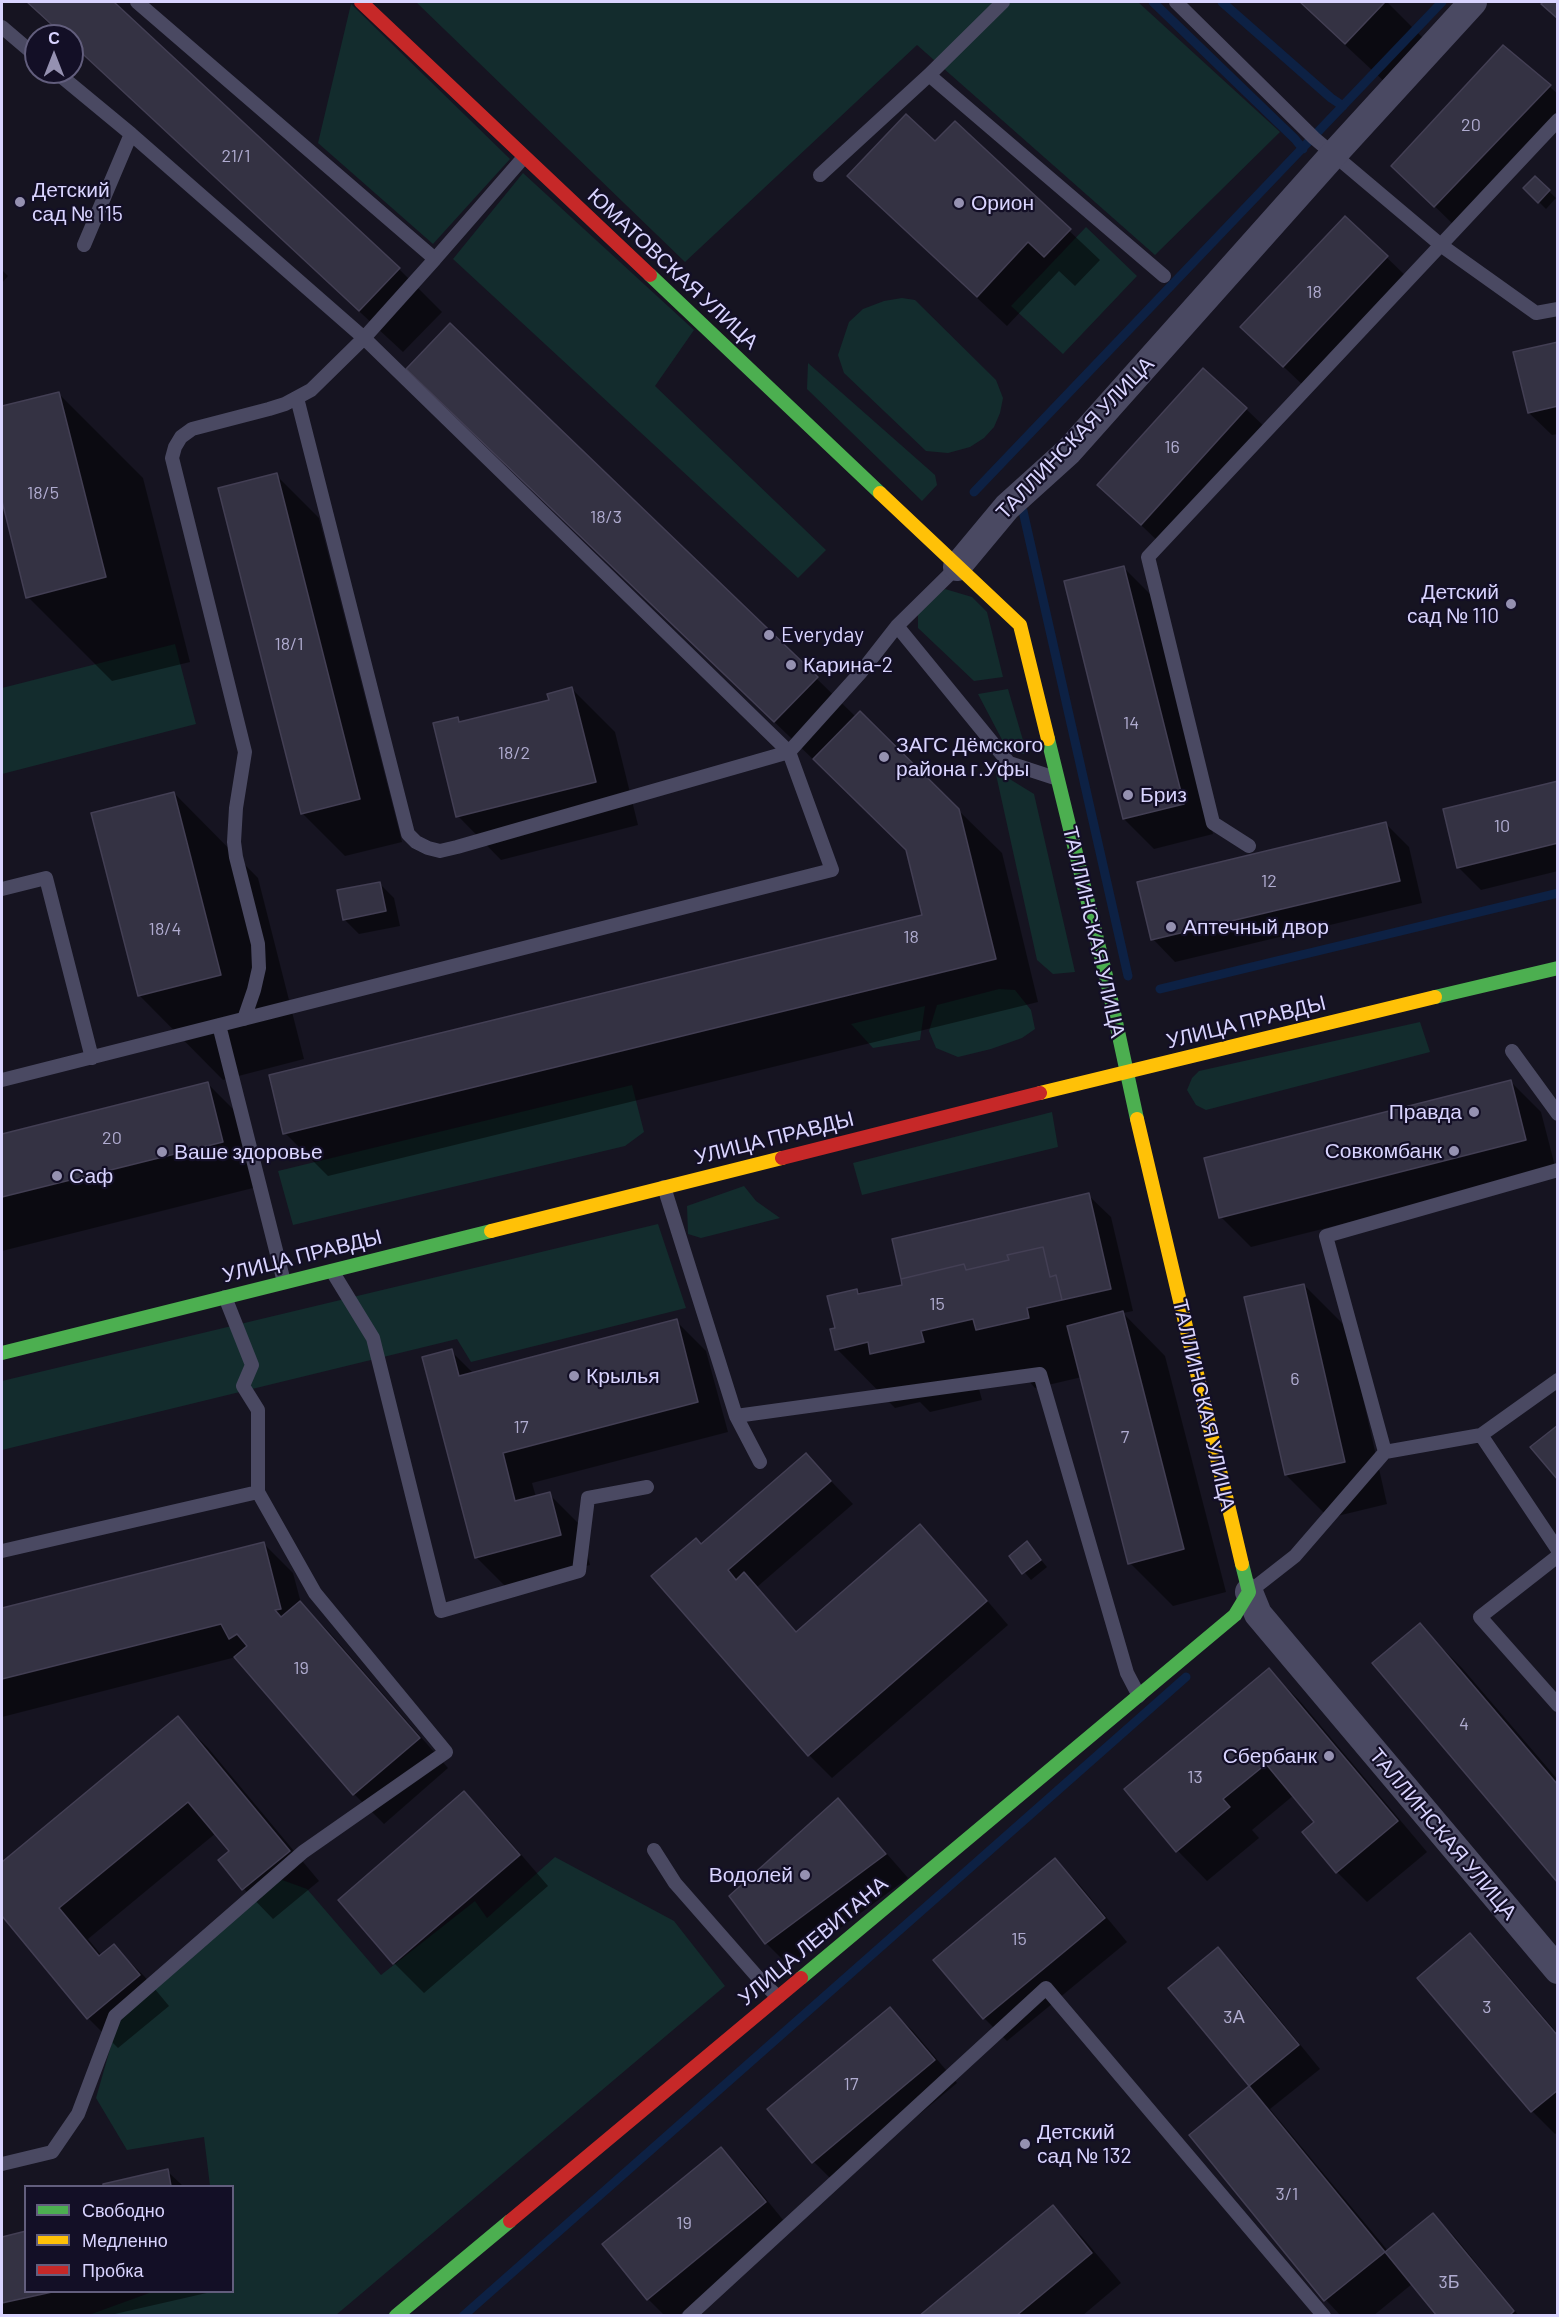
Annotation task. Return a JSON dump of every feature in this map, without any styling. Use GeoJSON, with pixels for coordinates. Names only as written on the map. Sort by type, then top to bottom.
{"type":"FeatureCollection","features":[{"type":"Feature","properties":{"kind":"street","name":"ЮМАТОВСКАЯ УЛИЦА"},"geometry":{"type":"LineString","coordinates":[[361,2],[957,567]]}},
{"type":"Feature","properties":{"kind":"street","name":"ТАЛЛИНСКАЯ УЛИЦА"},"geometry":{"type":"LineString","coordinates":[[1469,3],[1069,451],[1007,507],[957,567],[1020,626],[1106,976],[1125,1072],[1249,1592],[1258,1614],[1557,1970]]}},
{"type":"Feature","properties":{"kind":"street","name":"УЛИЦА ПРАВДЫ"},"geometry":{"type":"LineString","coordinates":[[2,1353],[1125,1072],[1557,968]]}},
{"type":"Feature","properties":{"kind":"street","name":"УЛИЦА ЛЕВИТАНА"},"geometry":{"type":"LineString","coordinates":[[396,2316],[1235,1616],[1249,1592]]}},
{"type":"Feature","properties":{"kind":"lane"},"geometry":{"type":"LineString","coordinates":[[137,2],[435,259]]}},
{"type":"Feature","properties":{"kind":"lane"},"geometry":{"type":"LineString","coordinates":[[820,175],[929,75],[1003,2]]}},
{"type":"Feature","properties":{"kind":"lane"},"geometry":{"type":"LineString","coordinates":[[1176,2],[1333,154],[1442,246],[1536,313],[1557,309]]}},
{"type":"Feature","properties":{"kind":"lane"},"geometry":{"type":"LineString","coordinates":[[2,27],[24,46]]}},
{"type":"Feature","properties":{"kind":"lane"},"geometry":{"type":"LineString","coordinates":[[929,75],[1164,276]]}},
{"type":"Feature","properties":{"kind":"lane"},"geometry":{"type":"LineString","coordinates":[[2,1080],[832,870],[789,752],[364,338],[70,84]]}},
{"type":"Feature","properties":{"kind":"lane"},"geometry":{"type":"LineString","coordinates":[[1249,846],[1213,823],[1148,558],[1442,246],[1557,120]]}},
{"type":"Feature","properties":{"kind":"lane"},"geometry":{"type":"LineString","coordinates":[[84,244],[130,134]]}},
{"type":"Feature","properties":{"kind":"lane"},"geometry":{"type":"LineString","coordinates":[[244,1019],[259,968],[258,944],[234,842],[244,752],[172,458],[175,447],[181,437],[192,429],[268,409],[297,398],[310,390],[364,338],[524,157]]}},
{"type":"Feature","properties":{"kind":"lane"},"geometry":{"type":"LineString","coordinates":[[297,398],[408,834],[416,842],[428,848],[440,851],[457,847],[789,752],[861,672],[897,626],[957,567]]}},
{"type":"Feature","properties":{"kind":"lane"},"geometry":{"type":"LineString","coordinates":[[897,626],[1009,763],[1058,779]]}},
{"type":"Feature","properties":{"kind":"lane"},"geometry":{"type":"LineString","coordinates":[[2,889],[46,878],[92,1058]]}},
{"type":"Feature","properties":{"kind":"lane"},"geometry":{"type":"LineString","coordinates":[[219,1025],[285,1282]]}},
{"type":"Feature","properties":{"kind":"lane"},"geometry":{"type":"LineString","coordinates":[[1512,1052],[1557,1114]]}},
{"type":"Feature","properties":{"kind":"lane"},"geometry":{"type":"LineString","coordinates":[[1385,1452],[1326,1236],[1557,1170]]}},
{"type":"Feature","properties":{"kind":"lane"},"geometry":{"type":"LineString","coordinates":[[664,1187],[736,1416],[760,1462]]}},
{"type":"Feature","properties":{"kind":"lane"},"geometry":{"type":"LineString","coordinates":[[332,1271],[373,1338],[441,1611],[579,1571],[588,1498],[647,1487]]}},
{"type":"Feature","properties":{"kind":"lane"},"geometry":{"type":"LineString","coordinates":[[2,2164],[52,2152],[78,2115],[115,2016],[303,1852],[446,1752],[315,1593],[258,1492],[258,1410],[243,1386],[252,1365],[225,1297]]}},
{"type":"Feature","properties":{"kind":"lane"},"geometry":{"type":"LineString","coordinates":[[736,1416],[1041,1374],[1127,1673],[1139,1696]]}},
{"type":"Feature","properties":{"kind":"lane"},"geometry":{"type":"LineString","coordinates":[[1249,1592],[1294,1556],[1385,1452],[1481,1436],[1557,1380]]}},
{"type":"Feature","properties":{"kind":"lane"},"geometry":{"type":"LineString","coordinates":[[1481,1436],[1557,1550]]}},
{"type":"Feature","properties":{"kind":"lane"},"geometry":{"type":"LineString","coordinates":[[2,1551],[258,1492]]}},
{"type":"Feature","properties":{"kind":"lane"},"geometry":{"type":"LineString","coordinates":[[1557,1556],[1480,1617],[1557,1705]]}},
{"type":"Feature","properties":{"kind":"lane"},"geometry":{"type":"LineString","coordinates":[[654,1850],[675,1883],[761,1981],[779,1997]]}},
{"type":"Feature","properties":{"kind":"lane"},"geometry":{"type":"LineString","coordinates":[[689,2316],[1046,1988],[1324,2316]]}},
{"type":"Feature","properties":{"kind":"green space"},"geometry":{"type":"Polygon","coordinates":[[[416,2],[1138,2],[1280,132],[1155,255],[917,45],[685,262],[416,2]]]}},
{"type":"Feature","properties":{"kind":"green space"},"geometry":{"type":"Polygon","coordinates":[[[351,4],[510,159],[433,244],[318,143],[351,4]]]}},
{"type":"Feature","properties":{"kind":"green space"},"geometry":{"type":"Polygon","coordinates":[[[523,173],[694,330],[655,386],[826,550],[798,578],[453,259],[523,173]]]}},
{"type":"Feature","properties":{"kind":"green space"},"geometry":{"type":"Polygon","coordinates":[[[1086,227],[1137,276],[1063,354],[1011,306],[1086,227]]]}},
{"type":"Feature","properties":{"kind":"green space"},"geometry":{"type":"Polygon","coordinates":[[[902,298],[915,300],[996,380],[1003,398],[1000,413],[994,427],[984,438],[970,447],[948,453],[926,451],[844,373],[838,355],[849,322],[863,309],[884,301],[902,298]]]}},
{"type":"Feature","properties":{"kind":"green space"},"geometry":{"type":"Polygon","coordinates":[[[808,363],[935,475],[937,485],[922,501],[807,389],[808,363]]]}},
{"type":"Feature","properties":{"kind":"green space"},"geometry":{"type":"Polygon","coordinates":[[[945,589],[972,597],[987,612],[1003,677],[974,681],[918,628],[918,609],[945,589]]]}},
{"type":"Feature","properties":{"kind":"green space"},"geometry":{"type":"Polygon","coordinates":[[[175,644],[196,724],[2,774],[2,688],[175,644]]]}},
{"type":"Feature","properties":{"kind":"green space"},"geometry":{"type":"Polygon","coordinates":[[[1008,689],[1027,754],[1009,753],[978,694],[1008,689]]]}},
{"type":"Feature","properties":{"kind":"green space"},"geometry":{"type":"Polygon","coordinates":[[[995,770],[1034,794],[1075,972],[1053,974],[1037,960],[995,770]]]}},
{"type":"Feature","properties":{"kind":"green space"},"geometry":{"type":"Polygon","coordinates":[[[999,989],[1015,990],[1031,1010],[1035,1029],[1022,1038],[958,1057],[936,1048],[929,1031],[937,1005],[999,989]]]}},
{"type":"Feature","properties":{"kind":"green space"},"geometry":{"type":"Polygon","coordinates":[[[925,1006],[920,1040],[873,1048],[851,1024],[925,1006]]]}},
{"type":"Feature","properties":{"kind":"green space"},"geometry":{"type":"Polygon","coordinates":[[[1420,1022],[1430,1052],[1206,1110],[1196,1105],[1187,1090],[1192,1078],[1199,1071],[1420,1022]]]}},
{"type":"Feature","properties":{"kind":"green space"},"geometry":{"type":"Polygon","coordinates":[[[632,1085],[644,1132],[625,1146],[293,1225],[278,1171],[632,1085]]]}},
{"type":"Feature","properties":{"kind":"green space"},"geometry":{"type":"Polygon","coordinates":[[[1052,1112],[1058,1147],[862,1195],[853,1163],[1052,1112]]]}},
{"type":"Feature","properties":{"kind":"green space"},"geometry":{"type":"Polygon","coordinates":[[[744,1186],[756,1201],[780,1218],[701,1238],[688,1234],[687,1206],[744,1186]]]}},
{"type":"Feature","properties":{"kind":"green space"},"geometry":{"type":"Polygon","coordinates":[[[658,1224],[686,1308],[471,1362],[457,1339],[2,1450],[2,1381],[658,1224]]]}},
{"type":"Feature","properties":{"kind":"green space"},"geometry":{"type":"Polygon","coordinates":[[[555,1857],[674,1921],[725,1986],[336,2315],[86,2316],[149,2293],[234,2293],[234,2185],[210,2185],[204,2137],[127,2150],[96,2098],[124,2000],[271,1876],[307,1889],[381,1975],[475,1901],[487,1918],[555,1857]]]}},
{"type":"Feature","properties":{"kind":"building"},"geometry":{"type":"Polygon","coordinates":[[[27,2],[114,2],[400,268],[359,311],[84,55],[84,24],[51,24],[27,2]]]}},
{"type":"Feature","properties":{"kind":"building"},"geometry":{"type":"Polygon","coordinates":[[[1300,2],[1385,2],[1345,44],[1300,2]]]}},
{"type":"Feature","properties":{"kind":"building"},"geometry":{"type":"Polygon","coordinates":[[[1558,2],[1558,19],[1541,4],[1558,2]]]}},
{"type":"Feature","properties":{"kind":"building"},"geometry":{"type":"Polygon","coordinates":[[[1503,45],[1551,85],[1434,207],[1391,166],[1503,45]]]}},
{"type":"Feature","properties":{"kind":"building","name":"Орион"},"geometry":{"type":"Polygon","coordinates":[[[906,114],[935,141],[955,121],[1071,229],[1044,257],[1028,242],[977,297],[847,176],[906,114]]]}},
{"type":"Feature","properties":{"kind":"building"},"geometry":{"type":"Polygon","coordinates":[[[1535,176],[1550,190],[1538,203],[1523,188],[1535,176]]]}},
{"type":"Feature","properties":{"kind":"building"},"geometry":{"type":"Polygon","coordinates":[[[1345,216],[1388,256],[1283,367],[1240,327],[1345,216]]]}},
{"type":"Feature","properties":{"kind":"building"},"geometry":{"type":"Polygon","coordinates":[[[450,323],[818,677],[774,722],[406,369],[450,323]]]}},
{"type":"Feature","properties":{"kind":"building"},"geometry":{"type":"Polygon","coordinates":[[[1558,342],[1558,406],[1528,413],[1513,352],[1558,342]]]}},
{"type":"Feature","properties":{"kind":"building"},"geometry":{"type":"Polygon","coordinates":[[[1203,368],[1247,408],[1141,525],[1097,485],[1203,368]]]}},
{"type":"Feature","properties":{"kind":"building"},"geometry":{"type":"Polygon","coordinates":[[[59,392],[106,577],[26,598],[2,501],[2,406],[59,392]]]}},
{"type":"Feature","properties":{"kind":"building"},"geometry":{"type":"Polygon","coordinates":[[[277,473],[360,799],[301,814],[218,488],[277,473]]]}},
{"type":"Feature","properties":{"kind":"building"},"geometry":{"type":"Polygon","coordinates":[[[1124,566],[1184,804],[1123,819],[1064,581],[1124,566]]]}},
{"type":"Feature","properties":{"kind":"building"},"geometry":{"type":"Polygon","coordinates":[[[572,687],[596,782],[456,817],[433,723],[458,717],[459,722],[549,700],[547,694],[572,687]]]}},
{"type":"Feature","properties":{"kind":"building"},"geometry":{"type":"Polygon","coordinates":[[[860,711],[959,809],[996,959],[283,1134],[269,1075],[922,915],[906,850],[813,759],[860,711]]]}},
{"type":"Feature","properties":{"kind":"building"},"geometry":{"type":"Polygon","coordinates":[[[1558,781],[1558,843],[1457,868],[1443,809],[1558,781]]]}},
{"type":"Feature","properties":{"kind":"building"},"geometry":{"type":"Polygon","coordinates":[[[174,792],[221,975],[138,996],[91,813],[174,792]]]}},
{"type":"Feature","properties":{"kind":"building"},"geometry":{"type":"Polygon","coordinates":[[[1386,822],[1400,881],[1151,940],[1137,882],[1386,822]]]}},
{"type":"Feature","properties":{"kind":"building"},"geometry":{"type":"Polygon","coordinates":[[[380,882],[386,911],[343,920],[337,890],[380,882]]]}},
{"type":"Feature","properties":{"kind":"building"},"geometry":{"type":"Polygon","coordinates":[[[1511,1080],[1526,1140],[1219,1218],[1204,1158],[1511,1080]]]}},
{"type":"Feature","properties":{"kind":"building"},"geometry":{"type":"Polygon","coordinates":[[[208,1082],[223,1142],[2,1197],[2,1134],[208,1082]]]}},
{"type":"Feature","properties":{"kind":"building"},"geometry":{"type":"Polygon","coordinates":[[[1089,1193],[1111,1289],[1062,1300],[1056,1275],[1050,1277],[1043,1247],[1007,1255],[1009,1260],[966,1270],[964,1264],[901,1279],[892,1239],[1089,1193]]]}},
{"type":"Feature","properties":{"kind":"building"},"geometry":{"type":"Polygon","coordinates":[[[1043,1247],[1050,1277],[1056,1275],[1062,1300],[1027,1308],[1029,1318],[976,1330],[973,1319],[921,1331],[924,1342],[870,1354],[868,1342],[835,1350],[830,1329],[835,1328],[827,1296],[857,1289],[858,1294],[902,1285],[901,1279],[964,1264],[966,1270],[1009,1260],[1007,1255],[1043,1247]]]}},
{"type":"Feature","properties":{"kind":"building"},"geometry":{"type":"Polygon","coordinates":[[[1304,1284],[1345,1462],[1285,1475],[1244,1297],[1304,1284]]]}},
{"type":"Feature","properties":{"kind":"building"},"geometry":{"type":"Polygon","coordinates":[[[1123,1311],[1184,1549],[1128,1564],[1067,1326],[1123,1311]]]}},
{"type":"Feature","properties":{"kind":"building"},"geometry":{"type":"Polygon","coordinates":[[[677,1319],[698,1402],[503,1453],[515,1501],[550,1492],[561,1535],[475,1558],[422,1357],[452,1349],[459,1376],[677,1319]]]}},
{"type":"Feature","properties":{"kind":"building"},"geometry":{"type":"Polygon","coordinates":[[[1558,1425],[1558,1480],[1530,1447],[1558,1425]]]}},
{"type":"Feature","properties":{"kind":"building"},"geometry":{"type":"Polygon","coordinates":[[[806,1453],[831,1481],[728,1570],[736,1580],[744,1572],[796,1632],[920,1524],[987,1601],[808,1756],[651,1576],[696,1538],[701,1544],[806,1453]]]}},
{"type":"Feature","properties":{"kind":"building"},"geometry":{"type":"Polygon","coordinates":[[[1027,1541],[1041,1560],[1022,1574],[1009,1556],[1027,1541]]]}},
{"type":"Feature","properties":{"kind":"building"},"geometry":{"type":"Polygon","coordinates":[[[264,1542],[281,1609],[275,1610],[281,1617],[300,1601],[420,1738],[353,1795],[234,1657],[247,1646],[237,1634],[229,1639],[221,1624],[2,1679],[2,1608],[264,1542]]]}},
{"type":"Feature","properties":{"kind":"building"},"geometry":{"type":"Polygon","coordinates":[[[1420,1623],[1558,1785],[1558,1883],[1372,1663],[1420,1623]]]}},
{"type":"Feature","properties":{"kind":"building"},"geometry":{"type":"Polygon","coordinates":[[[1269,1668],[1398,1821],[1336,1873],[1302,1832],[1314,1822],[1266,1764],[1223,1799],[1230,1807],[1176,1852],[1124,1789],[1269,1668]]]}},
{"type":"Feature","properties":{"kind":"building"},"geometry":{"type":"Polygon","coordinates":[[[178,1716],[290,1851],[242,1890],[218,1860],[229,1851],[188,1802],[59,1908],[99,1956],[114,1944],[140,1975],[87,2019],[2,1916],[2,1862],[178,1716]]]}},
{"type":"Feature","properties":{"kind":"building"},"geometry":{"type":"Polygon","coordinates":[[[464,1791],[520,1855],[393,1964],[338,1900],[464,1791]]]}},
{"type":"Feature","properties":{"kind":"building","name":"Водолей"},"geometry":{"type":"Polygon","coordinates":[[[838,1798],[886,1854],[765,1944],[729,1896],[838,1798]]]}},
{"type":"Feature","properties":{"kind":"building"},"geometry":{"type":"Polygon","coordinates":[[[1055,1858],[1105,1918],[983,2019],[933,1960],[1055,1858]]]}},
{"type":"Feature","properties":{"kind":"building"},"geometry":{"type":"Polygon","coordinates":[[[1470,1933],[1558,2036],[1558,2090],[1531,2112],[1417,1978],[1470,1933]]]}},
{"type":"Feature","properties":{"kind":"building"},"geometry":{"type":"Polygon","coordinates":[[[1218,1947],[1299,2045],[1249,2086],[1168,1988],[1218,1947]]]}},
{"type":"Feature","properties":{"kind":"building"},"geometry":{"type":"Polygon","coordinates":[[[890,2007],[935,2060],[812,2163],[767,2109],[890,2007]]]}},
{"type":"Feature","properties":{"kind":"building"},"geometry":{"type":"Polygon","coordinates":[[[1249,2086],[1385,2252],[1324,2301],[1189,2135],[1249,2086]]]}},
{"type":"Feature","properties":{"kind":"building"},"geometry":{"type":"Polygon","coordinates":[[[721,2147],[766,2202],[647,2300],[602,2244],[721,2147]]]}},
{"type":"Feature","properties":{"kind":"building"},"geometry":{"type":"Polygon","coordinates":[[[168,2169],[171,2185],[103,2185],[168,2169]]]}},
{"type":"Feature","properties":{"kind":"building"},"geometry":{"type":"Polygon","coordinates":[[[1053,2205],[1092,2253],[1016,2316],[919,2316],[1053,2205]]]}},
{"type":"Feature","properties":{"kind":"building"},"geometry":{"type":"Polygon","coordinates":[[[1433,2213],[1514,2311],[1509,2316],[1437,2316],[1385,2252],[1433,2213]]]}},
{"type":"Feature","properties":{"kind":"building"},"geometry":{"type":"Polygon","coordinates":[[[24,2232],[24,2293],[47,2293],[2,2303],[2,2237],[24,2232]]]}},
{"type":"Feature","properties":{"kind":"waterway"},"geometry":{"type":"LineString","coordinates":[[1153,2],[1303,149]]}},
{"type":"Feature","properties":{"kind":"waterway"},"geometry":{"type":"LineString","coordinates":[[1222,2],[1343,106]]}},
{"type":"Feature","properties":{"kind":"waterway"},"geometry":{"type":"LineString","coordinates":[[974,492],[1442,2]]}},
{"type":"Feature","properties":{"kind":"waterway"},"geometry":{"type":"LineString","coordinates":[[1023,511],[1128,976]]}},
{"type":"Feature","properties":{"kind":"waterway"},"geometry":{"type":"LineString","coordinates":[[1160,989],[1558,893]]}},
{"type":"Feature","properties":{"kind":"waterway"},"geometry":{"type":"LineString","coordinates":[[463,2316],[1186,1677]]}},
{"type":"Feature","properties":{"kind":"traffic: fast"},"geometry":{"type":"LineString","coordinates":[[650,275],[880,493]]}},
{"type":"Feature","properties":{"kind":"traffic: fast"},"geometry":{"type":"LineString","coordinates":[[1048,739],[1106,976],[1137,1119]]}},
{"type":"Feature","properties":{"kind":"traffic: fast"},"geometry":{"type":"LineString","coordinates":[[1435,997],[1558,968]]}},
{"type":"Feature","properties":{"kind":"traffic: fast"},"geometry":{"type":"LineString","coordinates":[[2,1353],[491,1231]]}},
{"type":"Feature","properties":{"kind":"traffic: fast"},"geometry":{"type":"LineString","coordinates":[[801,1978],[1235,1615],[1249,1592],[1242,1564]]}},
{"type":"Feature","properties":{"kind":"traffic: fast"},"geometry":{"type":"LineString","coordinates":[[396,2316],[510,2221]]}},
{"type":"Feature","properties":{"kind":"traffic: slow"},"geometry":{"type":"LineString","coordinates":[[880,493],[1020,625],[1048,739]]}},
{"type":"Feature","properties":{"kind":"traffic: slow"},"geometry":{"type":"LineString","coordinates":[[1040,1093],[1435,997]]}},
{"type":"Feature","properties":{"kind":"traffic: slow"},"geometry":{"type":"LineString","coordinates":[[1137,1119],[1242,1564]]}},
{"type":"Feature","properties":{"kind":"traffic: slow"},"geometry":{"type":"LineString","coordinates":[[491,1231],[782,1158]]}},
{"type":"Feature","properties":{"kind":"traffic: jam"},"geometry":{"type":"LineString","coordinates":[[361,2],[650,275]]}},
{"type":"Feature","properties":{"kind":"traffic: jam"},"geometry":{"type":"LineString","coordinates":[[782,1158],[1040,1093]]}},
{"type":"Feature","properties":{"kind":"traffic: jam"},"geometry":{"type":"LineString","coordinates":[[510,2221],[801,1978]]}},
{"type":"Feature","properties":{"kind":"place","name":"Детский сад № 115"},"geometry":{"type":"Point","coordinates":[20,202]}},
{"type":"Feature","properties":{"kind":"place","name":"Орион"},"geometry":{"type":"Point","coordinates":[959,203]}},
{"type":"Feature","properties":{"kind":"place","name":"Детский сад № 110"},"geometry":{"type":"Point","coordinates":[1511,604]}},
{"type":"Feature","properties":{"kind":"place","name":"Everyday"},"geometry":{"type":"Point","coordinates":[769,635]}},
{"type":"Feature","properties":{"kind":"place","name":"Карина-2"},"geometry":{"type":"Point","coordinates":[791,665]}},
{"type":"Feature","properties":{"kind":"place","name":"ЗАГС Дёмского района г.Уфы"},"geometry":{"type":"Point","coordinates":[884,757]}},
{"type":"Feature","properties":{"kind":"place","name":"Бриз"},"geometry":{"type":"Point","coordinates":[1128,795]}},
{"type":"Feature","properties":{"kind":"place","name":"Аптечный двор"},"geometry":{"type":"Point","coordinates":[1171,927]}},
{"type":"Feature","properties":{"kind":"place","name":"Правда"},"geometry":{"type":"Point","coordinates":[1474,1112]}},
{"type":"Feature","properties":{"kind":"place","name":"Совкомбанк"},"geometry":{"type":"Point","coordinates":[1454,1151]}},
{"type":"Feature","properties":{"kind":"place","name":"Ваше здоровье"},"geometry":{"type":"Point","coordinates":[162,1152]}},
{"type":"Feature","properties":{"kind":"place","name":"Саф"},"geometry":{"type":"Point","coordinates":[57,1176]}},
{"type":"Feature","properties":{"kind":"place","name":"Крылья"},"geometry":{"type":"Point","coordinates":[574,1376]}},
{"type":"Feature","properties":{"kind":"place","name":"Сбербанк"},"geometry":{"type":"Point","coordinates":[1329,1756]}},
{"type":"Feature","properties":{"kind":"place","name":"Водолей"},"geometry":{"type":"Point","coordinates":[805,1875]}},
{"type":"Feature","properties":{"kind":"place","name":"Детский сад № 132"},"geometry":{"type":"Point","coordinates":[1025,2144]}}]}
